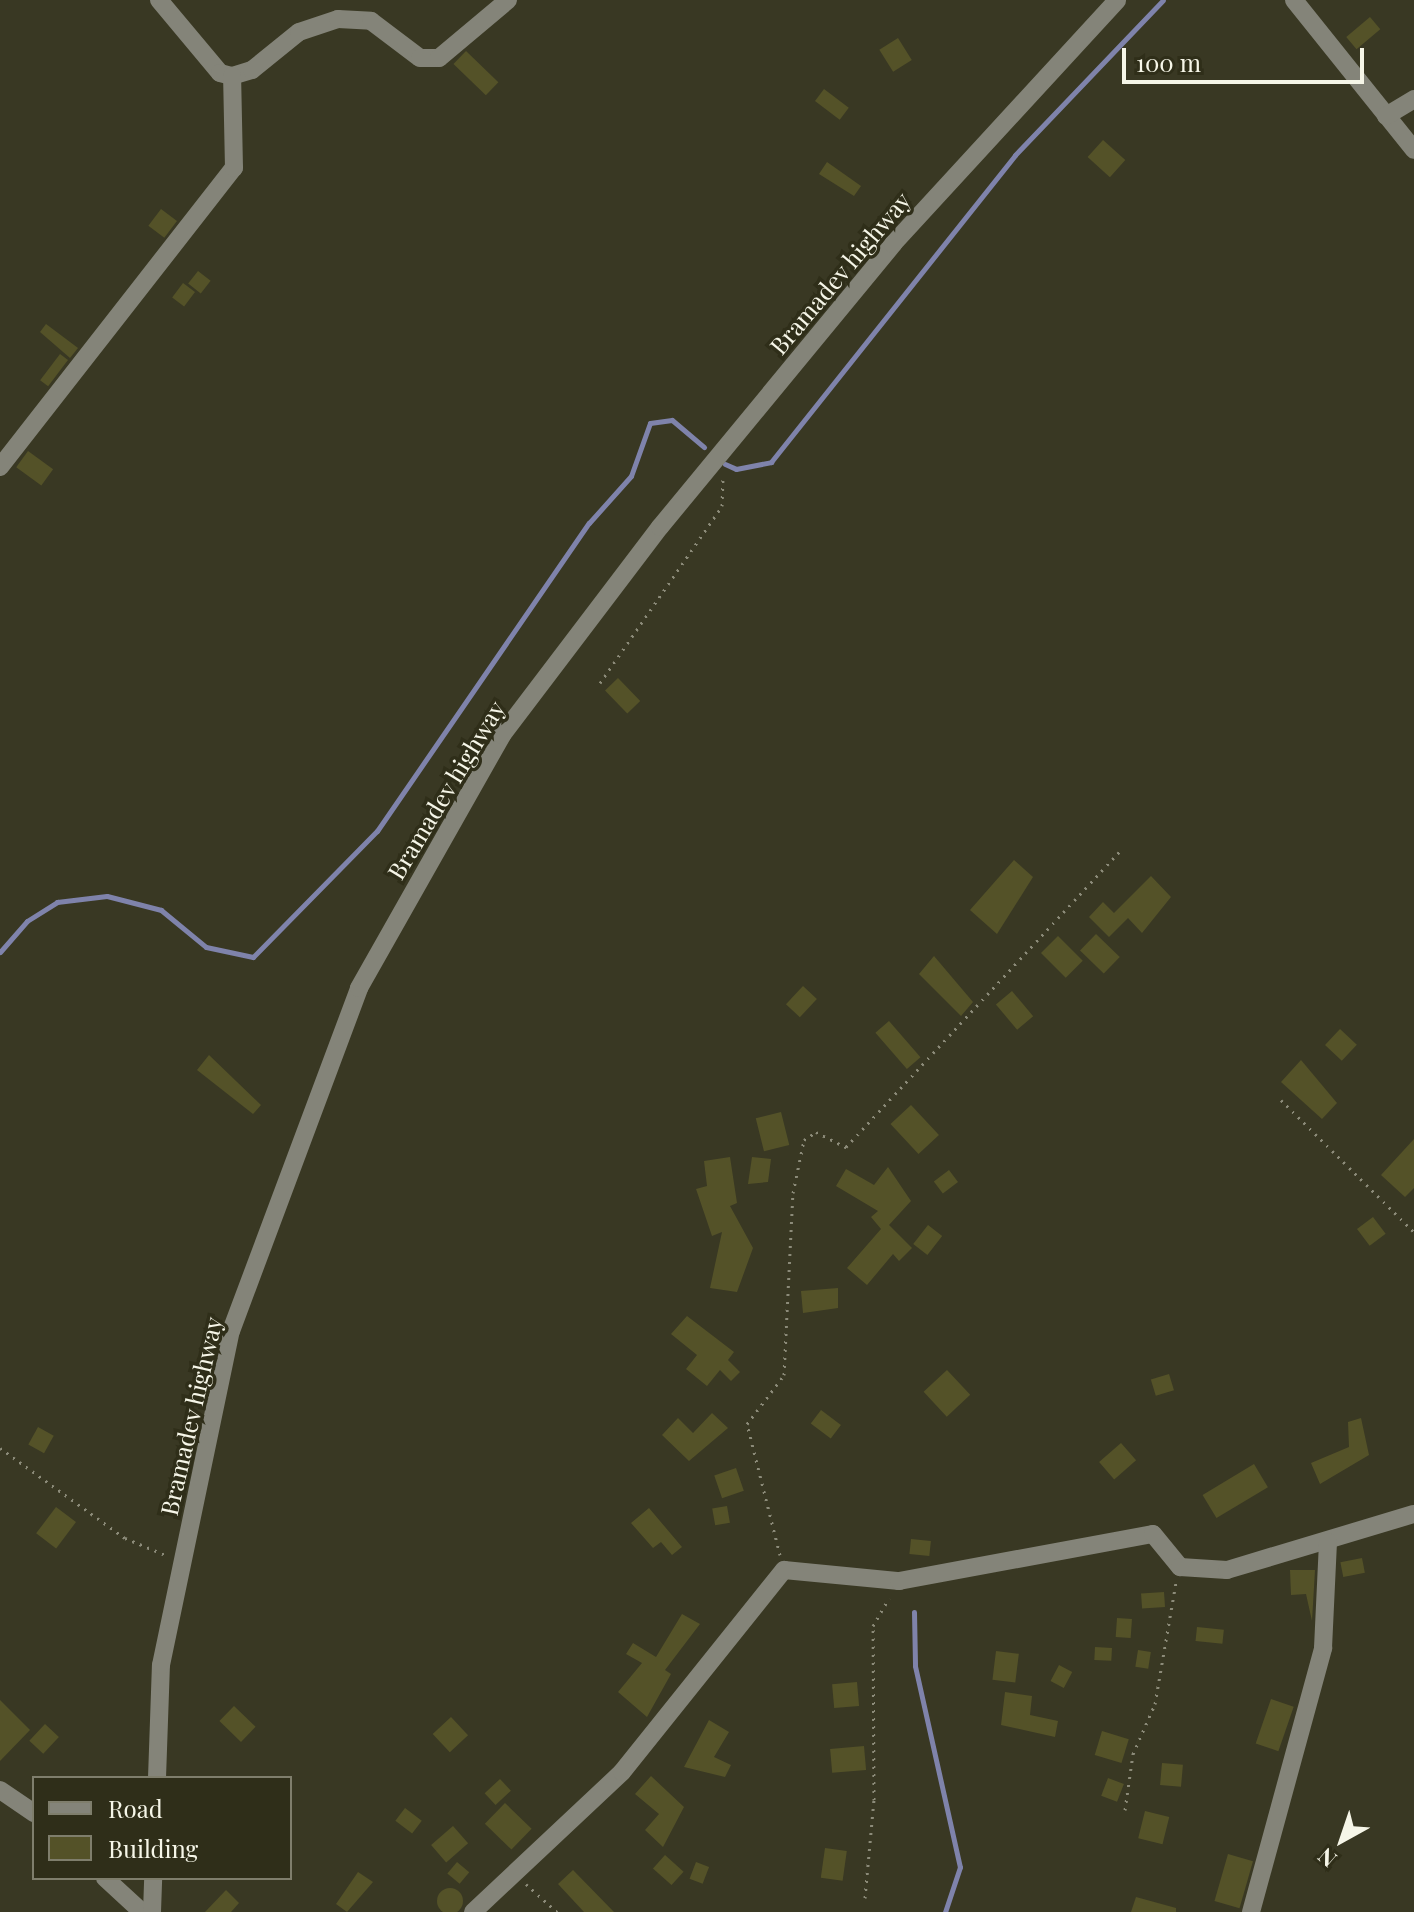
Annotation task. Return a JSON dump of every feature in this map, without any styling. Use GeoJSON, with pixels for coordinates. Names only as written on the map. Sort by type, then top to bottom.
{"type":"FeatureCollection","features":[{"type":"Feature","properties":{"kind":"street"},"geometry":{"type":"LineString","coordinates":[[159,0],[220,73],[232,76],[252,70],[299,32],[338,19],[371,21],[420,58],[439,58],[508,0]]}},
{"type":"Feature","properties":{"kind":"street","name":"Bramadev highway"},"geometry":{"type":"LineString","coordinates":[[157,1776],[161,1665],[231,1331],[359,988],[502,735],[714,461],[893,244],[1117,0]]}},
{"type":"Feature","properties":{"kind":"street"},"geometry":{"type":"LineString","coordinates":[[1294,0],[1414,150]]}},
{"type":"Feature","properties":{"kind":"street"},"geometry":{"type":"LineString","coordinates":[[0,467],[234,168],[232,76]]}},
{"type":"Feature","properties":{"kind":"street"},"geometry":{"type":"LineString","coordinates":[[1386,116],[1414,99]]}},
{"type":"Feature","properties":{"kind":"street"},"geometry":{"type":"LineString","coordinates":[[473,1912],[622,1772],[784,1570],[899,1581],[1153,1534],[1180,1567],[1227,1570],[1414,1514]]}},
{"type":"Feature","properties":{"kind":"street"},"geometry":{"type":"LineString","coordinates":[[1251,1912],[1323,1648],[1328,1542]]}},
{"type":"Feature","properties":{"kind":"street"},"geometry":{"type":"LineString","coordinates":[[0,1790],[32,1812]]}},
{"type":"Feature","properties":{"kind":"street"},"geometry":{"type":"LineString","coordinates":[[107,1880],[142,1912]]}},
{"type":"Feature","properties":{"kind":"street"},"geometry":{"type":"LineString","coordinates":[[152,1912],[153,1880]]}},
{"type":"Feature","properties":{"kind":"path"},"geometry":{"type":"LineString","coordinates":[[600,683],[722,506],[723,476],[714,461]]}},
{"type":"Feature","properties":{"kind":"path"},"geometry":{"type":"LineString","coordinates":[[784,1570],[747,1424],[784,1375],[793,1193],[804,1140],[816,1132],[846,1147],[1121,850]]}},
{"type":"Feature","properties":{"kind":"path"},"geometry":{"type":"LineString","coordinates":[[1281,1100],[1414,1232]]}},
{"type":"Feature","properties":{"kind":"path"},"geometry":{"type":"LineString","coordinates":[[0,1448],[125,1538],[183,1560]]}},
{"type":"Feature","properties":{"kind":"path"},"geometry":{"type":"LineString","coordinates":[[1125,1810],[1180,1567]]}},
{"type":"Feature","properties":{"kind":"path"},"geometry":{"type":"LineString","coordinates":[[865,1898],[874,1800],[873,1626],[899,1581]]}},
{"type":"Feature","properties":{"kind":"path"},"geometry":{"type":"LineString","coordinates":[[514,1874],[557,1912]]}},
{"type":"Feature","properties":{"kind":"building"},"geometry":{"type":"Polygon","coordinates":[[[1370,17],[1380,29],[1357,49],[1346,37],[1370,17]]]}},
{"type":"Feature","properties":{"kind":"building"},"geometry":{"type":"Polygon","coordinates":[[[898,38],[912,60],[893,72],[879,50],[898,38]]]}},
{"type":"Feature","properties":{"kind":"building"},"geometry":{"type":"Polygon","coordinates":[[[466,51],[498,82],[486,95],[453,64],[466,51]]]}},
{"type":"Feature","properties":{"kind":"building"},"geometry":{"type":"Polygon","coordinates":[[[824,89],[849,108],[840,120],[815,101],[824,89]]]}},
{"type":"Feature","properties":{"kind":"building"},"geometry":{"type":"Polygon","coordinates":[[[1103,140],[1125,160],[1110,177],[1088,157],[1103,140]]]}},
{"type":"Feature","properties":{"kind":"building"},"geometry":{"type":"Polygon","coordinates":[[[827,162],[861,186],[854,196],[819,174],[827,162]]]}},
{"type":"Feature","properties":{"kind":"building"},"geometry":{"type":"Polygon","coordinates":[[[161,209],[177,221],[164,238],[148,226],[161,209]]]}},
{"type":"Feature","properties":{"kind":"building"},"geometry":{"type":"Polygon","coordinates":[[[198,271],[211,281],[201,293],[188,284],[198,271]]]}},
{"type":"Feature","properties":{"kind":"building"},"geometry":{"type":"Polygon","coordinates":[[[183,283],[195,292],[184,306],[172,297],[183,283]]]}},
{"type":"Feature","properties":{"kind":"building"},"geometry":{"type":"Polygon","coordinates":[[[46,324],[78,348],[70,358],[40,332],[46,324]]]}},
{"type":"Feature","properties":{"kind":"building"},"geometry":{"type":"Polygon","coordinates":[[[60,354],[68,360],[48,386],[40,380],[60,354]]]}},
{"type":"Feature","properties":{"kind":"building"},"geometry":{"type":"Polygon","coordinates":[[[28,451],[53,469],[41,485],[16,467],[28,451]]]}},
{"type":"Feature","properties":{"kind":"building"},"geometry":{"type":"Polygon","coordinates":[[[618,678],[640,701],[627,714],[605,691],[618,678]]]}},
{"type":"Feature","properties":{"kind":"building"},"geometry":{"type":"Polygon","coordinates":[[[1014,860],[1033,877],[997,934],[970,910],[1014,860]]]}},
{"type":"Feature","properties":{"kind":"building"},"geometry":{"type":"Polygon","coordinates":[[[1151,876],[1171,897],[1142,933],[1128,918],[1109,937],[1089,917],[1103,902],[1114,913],[1151,876]]]}},
{"type":"Feature","properties":{"kind":"building"},"geometry":{"type":"Polygon","coordinates":[[[1096,934],[1120,957],[1104,973],[1080,951],[1096,934]]]}},
{"type":"Feature","properties":{"kind":"building"},"geometry":{"type":"Polygon","coordinates":[[[1058,936],[1083,961],[1066,978],[1041,953],[1058,936]]]}},
{"type":"Feature","properties":{"kind":"building"},"geometry":{"type":"Polygon","coordinates":[[[934,956],[973,1002],[961,1016],[919,974],[934,956]]]}},
{"type":"Feature","properties":{"kind":"building"},"geometry":{"type":"Polygon","coordinates":[[[803,986],[817,999],[800,1017],[786,1004],[803,986]]]}},
{"type":"Feature","properties":{"kind":"building"},"geometry":{"type":"Polygon","coordinates":[[[1012,991],[1033,1016],[1017,1030],[996,1004],[1012,991]]]}},
{"type":"Feature","properties":{"kind":"building"},"geometry":{"type":"Polygon","coordinates":[[[889,1021],[920,1057],[907,1069],[875,1033],[889,1021]]]}},
{"type":"Feature","properties":{"kind":"building"},"geometry":{"type":"Polygon","coordinates":[[[1340,1029],[1357,1045],[1342,1061],[1325,1045],[1340,1029]]]}},
{"type":"Feature","properties":{"kind":"building"},"geometry":{"type":"Polygon","coordinates":[[[209,1055],[261,1105],[253,1114],[197,1070],[209,1055]]]}},
{"type":"Feature","properties":{"kind":"building"},"geometry":{"type":"Polygon","coordinates":[[[1301,1060],[1337,1103],[1322,1119],[1281,1082],[1301,1060]]]}},
{"type":"Feature","properties":{"kind":"building"},"geometry":{"type":"Polygon","coordinates":[[[911,1105],[939,1135],[918,1154],[891,1124],[911,1105]]]}},
{"type":"Feature","properties":{"kind":"building"},"geometry":{"type":"Polygon","coordinates":[[[781,1112],[789,1145],[764,1151],[756,1118],[781,1112]]]}},
{"type":"Feature","properties":{"kind":"building"},"geometry":{"type":"Polygon","coordinates":[[[1414,1139],[1414,1188],[1405,1197],[1381,1175],[1414,1139]]]}},
{"type":"Feature","properties":{"kind":"building"},"geometry":{"type":"Polygon","coordinates":[[[730,1157],[737,1203],[730,1206],[753,1248],[737,1292],[710,1288],[722,1232],[712,1236],[696,1189],[707,1186],[704,1161],[730,1157]]]}},
{"type":"Feature","properties":{"kind":"building"},"geometry":{"type":"Polygon","coordinates":[[[752,1157],[771,1159],[768,1182],[748,1184],[752,1157]]]}},
{"type":"Feature","properties":{"kind":"building"},"geometry":{"type":"Polygon","coordinates":[[[888,1167],[911,1201],[889,1225],[912,1248],[899,1261],[893,1254],[867,1285],[847,1268],[881,1229],[871,1217],[878,1211],[836,1186],[846,1169],[874,1185],[888,1167]]]}},
{"type":"Feature","properties":{"kind":"building"},"geometry":{"type":"Polygon","coordinates":[[[949,1170],[958,1182],[943,1193],[934,1181],[949,1170]]]}},
{"type":"Feature","properties":{"kind":"building"},"geometry":{"type":"Polygon","coordinates":[[[1373,1217],[1386,1234],[1370,1246],[1357,1229],[1373,1217]]]}},
{"type":"Feature","properties":{"kind":"building"},"geometry":{"type":"Polygon","coordinates":[[[928,1225],[942,1236],[927,1255],[913,1244],[928,1225]]]}},
{"type":"Feature","properties":{"kind":"building"},"geometry":{"type":"Polygon","coordinates":[[[838,1288],[838,1308],[803,1313],[801,1291],[838,1288]]]}},
{"type":"Feature","properties":{"kind":"building"},"geometry":{"type":"Polygon","coordinates":[[[687,1316],[734,1352],[728,1360],[740,1372],[731,1381],[720,1370],[707,1386],[686,1369],[697,1355],[671,1334],[687,1316]]]}},
{"type":"Feature","properties":{"kind":"building"},"geometry":{"type":"Polygon","coordinates":[[[947,1370],[970,1395],[947,1417],[924,1392],[947,1370]]]}},
{"type":"Feature","properties":{"kind":"building"},"geometry":{"type":"Polygon","coordinates":[[[1169,1374],[1174,1390],[1156,1396],[1151,1380],[1169,1374]]]}},
{"type":"Feature","properties":{"kind":"building"},"geometry":{"type":"Polygon","coordinates":[[[821,1410],[841,1425],[831,1439],[811,1424],[821,1410]]]}},
{"type":"Feature","properties":{"kind":"building"},"geometry":{"type":"Polygon","coordinates":[[[712,1413],[728,1428],[689,1461],[662,1435],[678,1418],[693,1433],[712,1413]]]}},
{"type":"Feature","properties":{"kind":"building"},"geometry":{"type":"Polygon","coordinates":[[[1361,1418],[1369,1455],[1320,1484],[1311,1463],[1349,1447],[1348,1422],[1361,1418]]]}},
{"type":"Feature","properties":{"kind":"building"},"geometry":{"type":"Polygon","coordinates":[[[38,1427],[54,1436],[44,1453],[28,1444],[38,1427]]]}},
{"type":"Feature","properties":{"kind":"building"},"geometry":{"type":"Polygon","coordinates":[[[1121,1443],[1136,1460],[1114,1479],[1099,1462],[1121,1443]]]}},
{"type":"Feature","properties":{"kind":"building"},"geometry":{"type":"Polygon","coordinates":[[[1254,1464],[1268,1487],[1216,1518],[1203,1495],[1254,1464]]]}},
{"type":"Feature","properties":{"kind":"building"},"geometry":{"type":"Polygon","coordinates":[[[736,1468],[744,1491],[722,1498],[714,1475],[736,1468]]]}},
{"type":"Feature","properties":{"kind":"building"},"geometry":{"type":"Polygon","coordinates":[[[727,1506],[730,1523],[715,1525],[712,1509],[727,1506]]]}},
{"type":"Feature","properties":{"kind":"building"},"geometry":{"type":"Polygon","coordinates":[[[56,1507],[76,1522],[56,1548],[36,1533],[56,1507]]]}},
{"type":"Feature","properties":{"kind":"building"},"geometry":{"type":"Polygon","coordinates":[[[649,1508],[682,1547],[672,1555],[661,1542],[653,1548],[631,1523],[649,1508]]]}},
{"type":"Feature","properties":{"kind":"building"},"geometry":{"type":"Polygon","coordinates":[[[911,1539],[931,1541],[929,1556],[909,1554],[911,1539]]]}},
{"type":"Feature","properties":{"kind":"building"},"geometry":{"type":"Polygon","coordinates":[[[1362,1558],[1365,1573],[1343,1577],[1340,1562],[1362,1558]]]}},
{"type":"Feature","properties":{"kind":"building"},"geometry":{"type":"Polygon","coordinates":[[[1290,1570],[1315,1570],[1312,1621],[1306,1594],[1291,1595],[1290,1570]]]}},
{"type":"Feature","properties":{"kind":"building"},"geometry":{"type":"Polygon","coordinates":[[[1164,1592],[1165,1607],[1142,1609],[1141,1594],[1164,1592]]]}},
{"type":"Feature","properties":{"kind":"building"},"geometry":{"type":"Polygon","coordinates":[[[682,1614],[700,1624],[665,1670],[671,1674],[647,1717],[618,1692],[642,1663],[626,1654],[633,1643],[656,1657],[682,1614]]]}},
{"type":"Feature","properties":{"kind":"building"},"geometry":{"type":"Polygon","coordinates":[[[1117,1618],[1132,1619],[1131,1638],[1116,1637],[1117,1618]]]}},
{"type":"Feature","properties":{"kind":"building"},"geometry":{"type":"Polygon","coordinates":[[[1197,1627],[1224,1630],[1222,1644],[1196,1641],[1197,1627]]]}},
{"type":"Feature","properties":{"kind":"building"},"geometry":{"type":"Polygon","coordinates":[[[1095,1647],[1112,1648],[1111,1661],[1094,1660],[1095,1647]]]}},
{"type":"Feature","properties":{"kind":"building"},"geometry":{"type":"Polygon","coordinates":[[[1138,1650],[1151,1652],[1148,1669],[1135,1667],[1138,1650]]]}},
{"type":"Feature","properties":{"kind":"building"},"geometry":{"type":"Polygon","coordinates":[[[996,1651],[1019,1654],[1015,1683],[992,1680],[996,1651]]]}},
{"type":"Feature","properties":{"kind":"building"},"geometry":{"type":"Polygon","coordinates":[[[1059,1665],[1072,1672],[1064,1688],[1051,1681],[1059,1665]]]}},
{"type":"Feature","properties":{"kind":"building"},"geometry":{"type":"Polygon","coordinates":[[[857,1682],[859,1706],[834,1708],[832,1684],[857,1682]]]}},
{"type":"Feature","properties":{"kind":"building"},"geometry":{"type":"Polygon","coordinates":[[[1005,1692],[1032,1696],[1030,1715],[1058,1721],[1055,1737],[1001,1725],[1005,1692]]]}},
{"type":"Feature","properties":{"kind":"building"},"geometry":{"type":"Polygon","coordinates":[[[1271,1699],[1294,1707],[1278,1751],[1256,1743],[1271,1699]]]}},
{"type":"Feature","properties":{"kind":"building"},"geometry":{"type":"Polygon","coordinates":[[[0,1700],[30,1730],[0,1761],[0,1700]]]}},
{"type":"Feature","properties":{"kind":"building"},"geometry":{"type":"Polygon","coordinates":[[[234,1706],[256,1727],[241,1742],[219,1721],[234,1706]]]}},
{"type":"Feature","properties":{"kind":"building"},"geometry":{"type":"Polygon","coordinates":[[[451,1717],[468,1735],[450,1752],[433,1734],[451,1717]]]}},
{"type":"Feature","properties":{"kind":"building"},"geometry":{"type":"Polygon","coordinates":[[[709,1720],[729,1732],[714,1757],[731,1765],[725,1777],[684,1767],[709,1720]]]}},
{"type":"Feature","properties":{"kind":"building"},"geometry":{"type":"Polygon","coordinates":[[[45,1724],[59,1737],[43,1754],[29,1741],[45,1724]]]}},
{"type":"Feature","properties":{"kind":"building"},"geometry":{"type":"Polygon","coordinates":[[[1102,1731],[1129,1739],[1121,1763],[1095,1755],[1102,1731]]]}},
{"type":"Feature","properties":{"kind":"building"},"geometry":{"type":"Polygon","coordinates":[[[864,1746],[866,1770],[832,1773],[830,1749],[864,1746]]]}},
{"type":"Feature","properties":{"kind":"building"},"geometry":{"type":"Polygon","coordinates":[[[1162,1763],[1183,1765],[1181,1787],[1160,1785],[1162,1763]]]}},
{"type":"Feature","properties":{"kind":"building"},"geometry":{"type":"Polygon","coordinates":[[[651,1776],[684,1807],[663,1847],[645,1830],[659,1814],[635,1794],[651,1776]]]}},
{"type":"Feature","properties":{"kind":"building"},"geometry":{"type":"Polygon","coordinates":[[[1108,1778],[1124,1784],[1117,1802],[1101,1796],[1108,1778]]]}},
{"type":"Feature","properties":{"kind":"building"},"geometry":{"type":"Polygon","coordinates":[[[500,1779],[511,1791],[496,1805],[485,1793],[500,1779]]]}},
{"type":"Feature","properties":{"kind":"building"},"geometry":{"type":"Polygon","coordinates":[[[505,1803],[532,1829],[511,1850],[485,1824],[505,1803]]]}},
{"type":"Feature","properties":{"kind":"building"},"geometry":{"type":"Polygon","coordinates":[[[405,1808],[422,1821],[412,1833],[395,1821],[405,1808]]]}},
{"type":"Feature","properties":{"kind":"building"},"geometry":{"type":"Polygon","coordinates":[[[1145,1811],[1169,1817],[1162,1844],[1138,1838],[1145,1811]]]}},
{"type":"Feature","properties":{"kind":"building"},"geometry":{"type":"Polygon","coordinates":[[[453,1826],[468,1843],[446,1862],[431,1845],[453,1826]]]}},
{"type":"Feature","properties":{"kind":"building"},"geometry":{"type":"Polygon","coordinates":[[[825,1848],[847,1851],[843,1881],[821,1878],[825,1848]]]}},
{"type":"Feature","properties":{"kind":"building"},"geometry":{"type":"Polygon","coordinates":[[[1228,1854],[1253,1861],[1239,1908],[1214,1901],[1228,1854]]]}},
{"type":"Feature","properties":{"kind":"building"},"geometry":{"type":"Polygon","coordinates":[[[665,1855],[684,1872],[672,1885],[653,1868],[665,1855]]]}},
{"type":"Feature","properties":{"kind":"building"},"geometry":{"type":"Polygon","coordinates":[[[457,1862],[469,1872],[460,1884],[447,1873],[457,1862]]]}},
{"type":"Feature","properties":{"kind":"building"},"geometry":{"type":"Polygon","coordinates":[[[696,1862],[709,1867],[703,1884],[690,1879],[696,1862]]]}},
{"type":"Feature","properties":{"kind":"building"},"geometry":{"type":"Polygon","coordinates":[[[573,1870],[614,1912],[584,1912],[558,1884],[573,1870]]]}},
{"type":"Feature","properties":{"kind":"building"},"geometry":{"type":"Polygon","coordinates":[[[358,1872],[373,1882],[347,1912],[336,1904],[358,1872]]]}},
{"type":"Feature","properties":{"kind":"building"},"geometry":{"type":"Polygon","coordinates":[[[445,1889],[455,1889],[462,1896],[462,1906],[455,1913],[445,1913],[438,1906],[438,1896],[445,1889]]]}},
{"type":"Feature","properties":{"kind":"building"},"geometry":{"type":"Polygon","coordinates":[[[226,1890],[239,1903],[231,1912],[205,1912],[226,1890]]]}},
{"type":"Feature","properties":{"kind":"building"},"geometry":{"type":"Polygon","coordinates":[[[1136,1897],[1176,1908],[1176,1912],[1131,1912],[1136,1897]]]}},
{"type":"Feature","properties":{"kind":"waterway"},"geometry":{"type":"LineString","coordinates":[[725,464],[736,469],[771,462],[1015,155],[1163,0]]}},
{"type":"Feature","properties":{"kind":"waterway"},"geometry":{"type":"LineString","coordinates":[[0,952],[27,921],[57,902],[107,896],[161,910],[206,947],[253,957],[377,831],[589,523],[631,476],[650,423],[672,420],[704,447]]}},
{"type":"Feature","properties":{"kind":"waterway"},"geometry":{"type":"LineString","coordinates":[[914,1612],[915,1666],[960,1867],[945,1912]]}}]}
